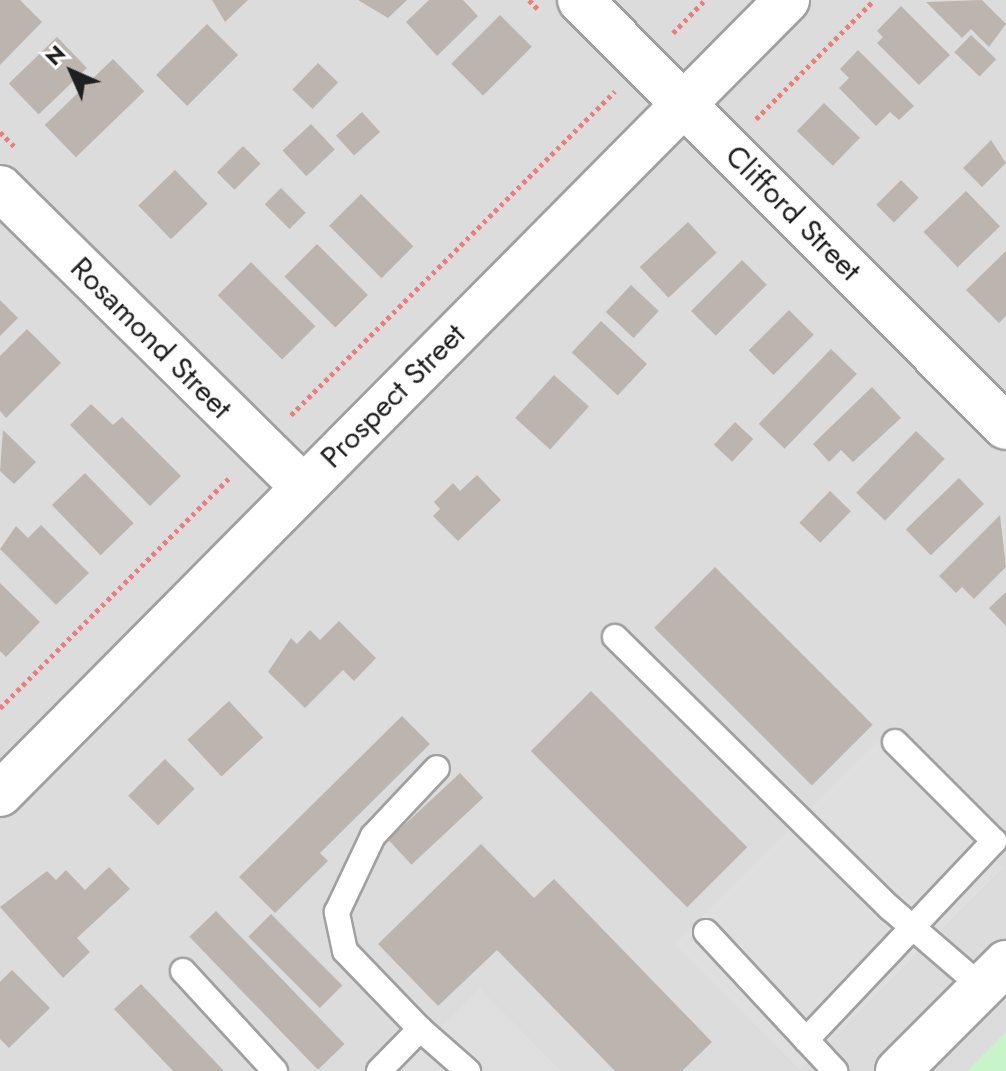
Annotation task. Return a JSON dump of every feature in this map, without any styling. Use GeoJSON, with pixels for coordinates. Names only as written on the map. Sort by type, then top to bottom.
{"type":"FeatureCollection","features":[{"type":"Feature","properties":{"kind":"street","name":"Clifford Street"},"geometry":{"type":"LineString","coordinates":[[580,0],[1006,427]]}},
{"type":"Feature","properties":{"kind":"street","name":"Prospect Street"},"geometry":{"type":"LineString","coordinates":[[0,794],[787,0]]}},
{"type":"Feature","properties":{"kind":"street","name":"Rosamond Street"},"geometry":{"type":"LineString","coordinates":[[0,188],[303,487]]}},
{"type":"Feature","properties":{"kind":"street"},"geometry":{"type":"LineString","coordinates":[[898,1071],[994,975]]}},
{"type":"Feature","properties":{"kind":"lane"},"geometry":{"type":"LineString","coordinates":[[615,637],[915,930],[994,975]]}},
{"type":"Feature","properties":{"kind":"lane"},"geometry":{"type":"LineString","coordinates":[[806,1040],[915,930],[994,841],[895,742]]}},
{"type":"Feature","properties":{"kind":"lane"},"geometry":{"type":"LineString","coordinates":[[437,768],[373,836],[337,912],[345,951],[420,1029],[468,1071]]}},
{"type":"Feature","properties":{"kind":"lane"},"geometry":{"type":"LineString","coordinates":[[706,932],[835,1071]]}},
{"type":"Feature","properties":{"kind":"lane"},"geometry":{"type":"LineString","coordinates":[[183,971],[275,1071]]}},
{"type":"Feature","properties":{"kind":"lane"},"geometry":{"type":"LineString","coordinates":[[379,1071],[420,1029]]}},
{"type":"Feature","properties":{"kind":"path"},"geometry":{"type":"LineString","coordinates":[[0,708],[705,0]]}},
{"type":"Feature","properties":{"kind":"path"},"geometry":{"type":"LineString","coordinates":[[727,148],[874,0]]}},
{"type":"Feature","properties":{"kind":"shaded area"},"geometry":{"type":"Polygon","coordinates":[[[0,0],[1006,0],[1006,1071],[0,1071],[0,0]]]}},
{"type":"Feature","properties":{"kind":"shaded area"},"geometry":{"type":"Polygon","coordinates":[[[877,742],[1003,868],[801,1070],[675,944],[877,742]]]}},
{"type":"Feature","properties":{"kind":"shaded area"},"geometry":{"type":"Polygon","coordinates":[[[480,989],[561,1071],[398,1071],[480,989]]]}},
{"type":"Feature","properties":{"kind":"green space"},"geometry":{"type":"Polygon","coordinates":[[[1006,1032],[1006,1071],[967,1071],[1006,1032]]]}},
{"type":"Feature","properties":{"kind":"building"},"geometry":{"type":"Polygon","coordinates":[[[0,0],[20,0],[42,22],[0,65],[0,0]]]}},
{"type":"Feature","properties":{"kind":"building"},"geometry":{"type":"Polygon","coordinates":[[[212,0],[248,0],[225,22],[212,0]]]}},
{"type":"Feature","properties":{"kind":"building"},"geometry":{"type":"Polygon","coordinates":[[[358,0],[407,0],[388,18],[358,0]]]}},
{"type":"Feature","properties":{"kind":"building"},"geometry":{"type":"Polygon","coordinates":[[[429,0],[463,0],[478,16],[437,56],[406,22],[429,0]]]}},
{"type":"Feature","properties":{"kind":"building"},"geometry":{"type":"Polygon","coordinates":[[[982,0],[1006,24],[989,47],[971,29],[962,38],[926,2],[982,0]]]}},
{"type":"Feature","properties":{"kind":"building"},"geometry":{"type":"Polygon","coordinates":[[[901,6],[950,55],[919,85],[877,43],[883,37],[877,31],[901,6]]]}},
{"type":"Feature","properties":{"kind":"building"},"geometry":{"type":"Polygon","coordinates":[[[500,15],[532,47],[483,96],[451,64],[500,15]]]}},
{"type":"Feature","properties":{"kind":"building"},"geometry":{"type":"Polygon","coordinates":[[[207,24],[238,55],[187,106],[156,75],[207,24]]]}},
{"type":"Feature","properties":{"kind":"building"},"geometry":{"type":"Polygon","coordinates":[[[971,35],[996,59],[980,77],[954,52],[971,35]]]}},
{"type":"Feature","properties":{"kind":"building"},"geometry":{"type":"Polygon","coordinates":[[[57,37],[87,68],[39,114],[9,84],[57,37]]]}},
{"type":"Feature","properties":{"kind":"building"},"geometry":{"type":"Polygon","coordinates":[[[858,50],[914,106],[899,120],[890,112],[876,126],[839,88],[849,78],[840,69],[858,50]]]}},
{"type":"Feature","properties":{"kind":"building"},"geometry":{"type":"Polygon","coordinates":[[[113,59],[144,91],[76,157],[45,125],[113,59]]]}},
{"type":"Feature","properties":{"kind":"building"},"geometry":{"type":"Polygon","coordinates":[[[318,63],[338,82],[312,109],[292,90],[318,63]]]}},
{"type":"Feature","properties":{"kind":"building"},"geometry":{"type":"Polygon","coordinates":[[[824,103],[860,138],[833,166],[797,131],[824,103]]]}},
{"type":"Feature","properties":{"kind":"building"},"geometry":{"type":"Polygon","coordinates":[[[362,112],[380,132],[354,155],[336,135],[362,112]]]}},
{"type":"Feature","properties":{"kind":"building"},"geometry":{"type":"Polygon","coordinates":[[[311,124],[335,150],[306,176],[282,151],[311,124]]]}},
{"type":"Feature","properties":{"kind":"building"},"geometry":{"type":"Polygon","coordinates":[[[991,140],[1006,163],[982,187],[963,168],[991,140]]]}},
{"type":"Feature","properties":{"kind":"building"},"geometry":{"type":"Polygon","coordinates":[[[243,146],[261,164],[235,190],[217,172],[243,146]]]}},
{"type":"Feature","properties":{"kind":"building"},"geometry":{"type":"Polygon","coordinates":[[[175,170],[208,204],[171,239],[138,205],[175,170]]]}},
{"type":"Feature","properties":{"kind":"building"},"geometry":{"type":"Polygon","coordinates":[[[901,180],[919,198],[894,222],[876,205],[901,180]]]}},
{"type":"Feature","properties":{"kind":"building"},"geometry":{"type":"Polygon","coordinates":[[[281,188],[306,213],[289,229],[265,204],[281,188]]]}},
{"type":"Feature","properties":{"kind":"building"},"geometry":{"type":"Polygon","coordinates":[[[966,191],[1000,226],[958,267],[924,232],[966,191]]]}},
{"type":"Feature","properties":{"kind":"building"},"geometry":{"type":"Polygon","coordinates":[[[361,194],[413,246],[382,278],[329,226],[361,194]]]}},
{"type":"Feature","properties":{"kind":"building"},"geometry":{"type":"Polygon","coordinates":[[[688,222],[717,253],[668,298],[640,267],[688,222]]]}},
{"type":"Feature","properties":{"kind":"building"},"geometry":{"type":"Polygon","coordinates":[[[317,244],[368,295],[335,327],[284,277],[317,244]]]}},
{"type":"Feature","properties":{"kind":"building"},"geometry":{"type":"Polygon","coordinates":[[[1006,251],[1006,316],[999,323],[966,290],[1006,251]]]}},
{"type":"Feature","properties":{"kind":"building"},"geometry":{"type":"Polygon","coordinates":[[[742,260],[767,285],[716,336],[691,311],[742,260]]]}},
{"type":"Feature","properties":{"kind":"building"},"geometry":{"type":"Polygon","coordinates":[[[251,262],[315,326],[282,360],[218,295],[251,262]]]}},
{"type":"Feature","properties":{"kind":"building"},"geometry":{"type":"Polygon","coordinates":[[[631,285],[659,311],[634,338],[606,312],[631,285]]]}},
{"type":"Feature","properties":{"kind":"building"},"geometry":{"type":"Polygon","coordinates":[[[0,300],[18,318],[0,336],[0,300]]]}},
{"type":"Feature","properties":{"kind":"building"},"geometry":{"type":"Polygon","coordinates":[[[789,310],[814,335],[773,375],[749,350],[789,310]]]}},
{"type":"Feature","properties":{"kind":"building"},"geometry":{"type":"Polygon","coordinates":[[[601,321],[647,364],[618,395],[572,352],[601,321]]]}},
{"type":"Feature","properties":{"kind":"building"},"geometry":{"type":"Polygon","coordinates":[[[27,329],[61,363],[6,418],[0,411],[0,356],[27,329]]]}},
{"type":"Feature","properties":{"kind":"building"},"geometry":{"type":"Polygon","coordinates":[[[831,349],[857,374],[785,449],[759,424],[831,349]]]}},
{"type":"Feature","properties":{"kind":"building"},"geometry":{"type":"Polygon","coordinates":[[[554,375],[589,406],[550,450],[515,418],[554,375]]]}},
{"type":"Feature","properties":{"kind":"building"},"geometry":{"type":"Polygon","coordinates":[[[872,387],[901,418],[853,462],[841,450],[829,462],[813,444],[872,387]]]}},
{"type":"Feature","properties":{"kind":"building"},"geometry":{"type":"Polygon","coordinates":[[[91,404],[113,425],[122,417],[181,476],[150,506],[70,425],[91,404]]]}},
{"type":"Feature","properties":{"kind":"building"},"geometry":{"type":"Polygon","coordinates":[[[735,422],[753,439],[732,462],[714,445],[735,422]]]}},
{"type":"Feature","properties":{"kind":"building"},"geometry":{"type":"Polygon","coordinates":[[[3,430],[36,462],[14,484],[0,471],[3,430]]]}},
{"type":"Feature","properties":{"kind":"building"},"geometry":{"type":"Polygon","coordinates":[[[916,431],[945,459],[885,521],[856,493],[916,431]]]}},
{"type":"Feature","properties":{"kind":"building"},"geometry":{"type":"Polygon","coordinates":[[[85,473],[134,523],[101,555],[52,505],[85,473]]]}},
{"type":"Feature","properties":{"kind":"building"},"geometry":{"type":"Polygon","coordinates":[[[477,475],[501,500],[458,541],[433,516],[440,509],[434,502],[453,483],[460,491],[477,475]]]}},
{"type":"Feature","properties":{"kind":"building"},"geometry":{"type":"Polygon","coordinates":[[[959,478],[984,504],[931,555],[906,529],[959,478]]]}},
{"type":"Feature","properties":{"kind":"building"},"geometry":{"type":"Polygon","coordinates":[[[830,491],[851,511],[820,543],[799,523],[830,491]]]}},
{"type":"Feature","properties":{"kind":"building"},"geometry":{"type":"Polygon","coordinates":[[[1000,515],[1006,567],[974,599],[962,587],[956,593],[939,576],[1000,515]]]}},
{"type":"Feature","properties":{"kind":"building"},"geometry":{"type":"Polygon","coordinates":[[[41,525],[89,573],[56,605],[0,549],[16,526],[28,538],[41,525]]]}},
{"type":"Feature","properties":{"kind":"building"},"geometry":{"type":"Polygon","coordinates":[[[715,567],[873,725],[812,785],[654,628],[715,567]]]}},
{"type":"Feature","properties":{"kind":"building"},"geometry":{"type":"Polygon","coordinates":[[[0,583],[40,622],[6,657],[0,651],[0,583]]]}},
{"type":"Feature","properties":{"kind":"building"},"geometry":{"type":"Polygon","coordinates":[[[1006,592],[1006,626],[989,608],[1006,592]]]}},
{"type":"Feature","properties":{"kind":"building"},"geometry":{"type":"Polygon","coordinates":[[[339,621],[376,658],[354,681],[343,670],[305,708],[268,672],[291,638],[297,644],[310,630],[320,640],[339,621]]]}},
{"type":"Feature","properties":{"kind":"building"},"geometry":{"type":"Polygon","coordinates":[[[591,691],[747,847],[687,907],[531,751],[591,691]]]}},
{"type":"Feature","properties":{"kind":"building"},"geometry":{"type":"Polygon","coordinates":[[[229,701],[263,738],[221,776],[187,740],[229,701]]]}},
{"type":"Feature","properties":{"kind":"building"},"geometry":{"type":"Polygon","coordinates":[[[402,716],[430,744],[320,853],[328,861],[275,913],[239,877],[402,716]]]}},
{"type":"Feature","properties":{"kind":"building"},"geometry":{"type":"Polygon","coordinates":[[[165,759],[195,789],[158,825],[128,796],[165,759]]]}},
{"type":"Feature","properties":{"kind":"building"},"geometry":{"type":"Polygon","coordinates":[[[460,773],[483,798],[412,865],[388,840],[460,773]]]}},
{"type":"Feature","properties":{"kind":"building"},"geometry":{"type":"Polygon","coordinates":[[[481,844],[534,898],[554,879],[712,1042],[682,1071],[615,1071],[497,950],[438,1006],[378,944],[481,844]]]}},
{"type":"Feature","properties":{"kind":"building"},"geometry":{"type":"Polygon","coordinates":[[[109,867],[130,889],[77,938],[90,952],[63,978],[0,907],[47,871],[56,880],[66,870],[85,890],[109,867]]]}},
{"type":"Feature","properties":{"kind":"building"},"geometry":{"type":"Polygon","coordinates":[[[216,911],[345,1044],[318,1070],[189,937],[216,911]]]}},
{"type":"Feature","properties":{"kind":"building"},"geometry":{"type":"Polygon","coordinates":[[[271,914],[342,985],[320,1008],[248,937],[271,914]]]}},
{"type":"Feature","properties":{"kind":"building"},"geometry":{"type":"Polygon","coordinates":[[[12,970],[50,1008],[9,1048],[0,1039],[0,982],[12,970]]]}},
{"type":"Feature","properties":{"kind":"building"},"geometry":{"type":"Polygon","coordinates":[[[141,984],[224,1071],[173,1071],[114,1009],[141,984]]]}}]}
